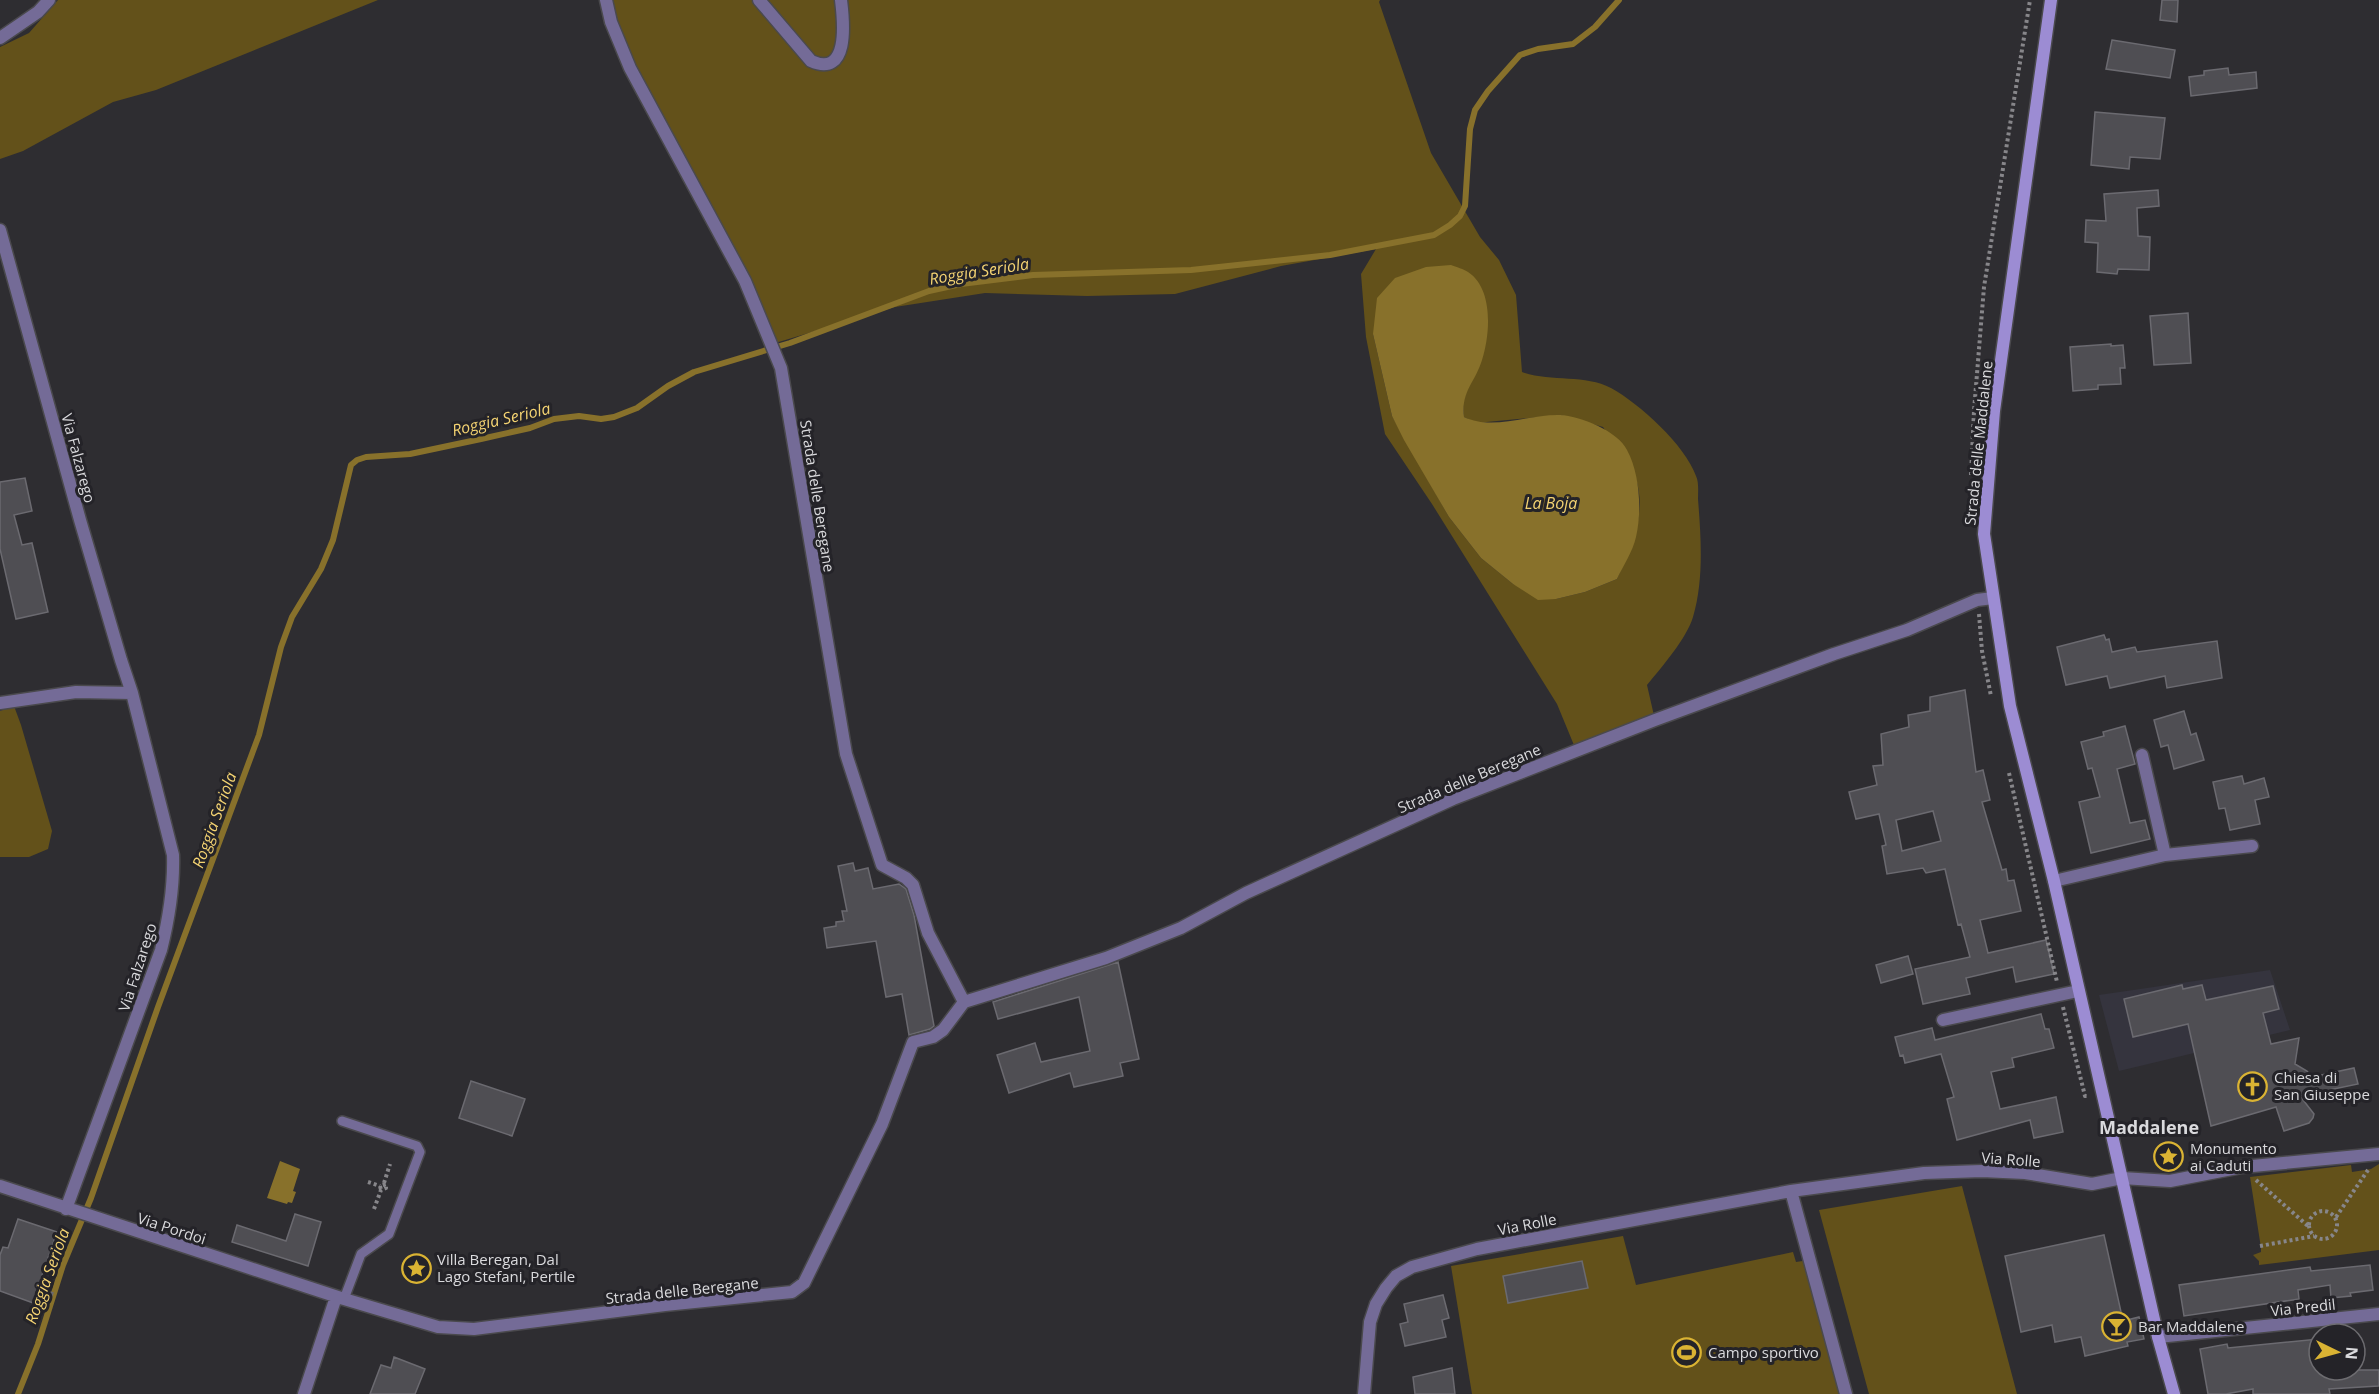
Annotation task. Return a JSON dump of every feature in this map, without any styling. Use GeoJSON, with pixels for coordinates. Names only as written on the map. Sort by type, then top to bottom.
{"type":"FeatureCollection","features":[{"type":"Feature","properties":{"kind":"street"},"geometry":{"type":"LineString","coordinates":[[0,38],[38,12],[50,0]]}},
{"type":"Feature","properties":{"kind":"street","name":"Strada delle Beregane"},"geometry":{"type":"LineString","coordinates":[[606,0],[611,22],[630,68],[745,281],[781,368],[846,754],[882,865],[906,878],[913,885],[928,933],[964,1002]]}},
{"type":"Feature","properties":{"kind":"street"},"geometry":{"type":"LineString","coordinates":[[759,0],[810,61],[821,65],[831,64],[840,55],[843,19],[841,0]]}},
{"type":"Feature","properties":{"kind":"street","name":"Strada delle Maddalene"},"geometry":{"type":"LineString","coordinates":[[2051,0],[1994,411],[1984,534],[2010,706],[2054,881],[2158,1337],[2174,1394]]}},
{"type":"Feature","properties":{"kind":"street","name":"Via Falzarego"},"geometry":{"type":"LineString","coordinates":[[0,230],[132,693],[173,855],[174,882],[161,950],[78,1213]]}},
{"type":"Feature","properties":{"kind":"street","name":"Strada delle Beregane"},"geometry":{"type":"LineString","coordinates":[[340,1298],[438,1327],[474,1329],[792,1292],[804,1283],[882,1124],[913,1042],[933,1037],[943,1030],[964,1002],[1106,958],[1181,928],[1246,893],[1463,795],[1654,720],[1834,654],[1907,630],[1977,600],[1993,598]]}},
{"type":"Feature","properties":{"kind":"street"},"geometry":{"type":"LineString","coordinates":[[0,703],[76,692],[132,693]]}},
{"type":"Feature","properties":{"kind":"street"},"geometry":{"type":"LineString","coordinates":[[2142,755],[2165,855]]}},
{"type":"Feature","properties":{"kind":"street"},"geometry":{"type":"LineString","coordinates":[[2054,881],[2165,855],[2252,846]]}},
{"type":"Feature","properties":{"kind":"street"},"geometry":{"type":"LineString","coordinates":[[1943,1020],[2078,991]]}},
{"type":"Feature","properties":{"kind":"street","name":"Via Rolle"},"geometry":{"type":"LineString","coordinates":[[1364,1394],[1370,1322],[1376,1304],[1396,1276],[1412,1267],[1477,1249],[1791,1191],[1936,1173],[1982,1171],[2025,1173],[2092,1184],[2122,1178],[2170,1181],[2242,1167],[2376,1159]]}},
{"type":"Feature","properties":{"kind":"street","name":"Via Pordoi"},"geometry":{"type":"LineString","coordinates":[[0,1186],[340,1298]]}},
{"type":"Feature","properties":{"kind":"street"},"geometry":{"type":"LineString","coordinates":[[1791,1191],[1846,1394]]}},
{"type":"Feature","properties":{"kind":"street"},"geometry":{"type":"LineString","coordinates":[[304,1394],[340,1298]]}},
{"type":"Feature","properties":{"kind":"street","name":"Via Predil"},"geometry":{"type":"LineString","coordinates":[[2158,1337],[2379,1314]]}},
{"type":"Feature","properties":{"kind":"lane"},"geometry":{"type":"LineString","coordinates":[[340,1298],[361,1254],[389,1234],[420,1152],[417,1146],[342,1121]]}},
{"type":"Feature","properties":{"kind":"path"},"geometry":{"type":"LineString","coordinates":[[1971,486],[1974,411],[1984,288],[2030,0]]}},
{"type":"Feature","properties":{"kind":"path"},"geometry":{"type":"LineString","coordinates":[[1977,600],[1982,651],[1994,706]]}},
{"type":"Feature","properties":{"kind":"path"},"geometry":{"type":"LineString","coordinates":[[2007,764],[2085,1096],[2103,1093]]}},
{"type":"Feature","properties":{"kind":"path"},"geometry":{"type":"LineString","coordinates":[[2260,1246],[2314,1236],[2324,1240],[2334,1236],[2338,1227],[2336,1216],[2376,1159]]}},
{"type":"Feature","properties":{"kind":"path"},"geometry":{"type":"LineString","coordinates":[[374,1209],[390,1164]]}},
{"type":"Feature","properties":{"kind":"path"},"geometry":{"type":"LineString","coordinates":[[2242,1167],[2309,1227],[2314,1236]]}},
{"type":"Feature","properties":{"kind":"path"},"geometry":{"type":"LineString","coordinates":[[368,1182],[382,1186]]}},
{"type":"Feature","properties":{"kind":"path"},"geometry":{"type":"LineString","coordinates":[[2309,1227],[2311,1218],[2318,1211],[2328,1211],[2336,1216]]}},
{"type":"Feature","properties":{"kind":"shaded area"},"geometry":{"type":"Polygon","coordinates":[[[58,0],[378,0],[156,90],[113,102],[23,151],[0,159],[0,47],[29,33],[58,0]]]}},
{"type":"Feature","properties":{"kind":"shaded area"},"geometry":{"type":"Polygon","coordinates":[[[606,0],[1380,0],[1431,153],[1480,237],[1499,260],[1516,295],[1522,372],[1544,377],[1590,381],[1623,395],[1648,415],[1672,439],[1682,451],[1697,478],[1701,558],[1699,588],[1690,625],[1673,652],[1647,685],[1655,720],[1576,750],[1557,704],[1432,504],[1385,434],[1366,337],[1361,274],[1376,249],[1281,266],[1175,294],[1087,296],[985,293],[895,307],[772,344],[630,68],[606,0]],[[1373,334],[1392,416],[1449,517],[1481,558],[1513,584],[1556,599],[1585,592],[1617,579],[1636,530],[1639,518],[1639,492],[1630,467],[1603,427],[1561,415],[1476,423],[1464,417],[1463,402],[1468,387],[1373,334]]]}},
{"type":"Feature","properties":{"kind":"shaded area"},"geometry":{"type":"Polygon","coordinates":[[[14,706],[52,831],[48,849],[29,857],[0,857],[0,711],[14,706]]]}},
{"type":"Feature","properties":{"kind":"shaded area"},"geometry":{"type":"Polygon","coordinates":[[[2270,970],[2290,1030],[2119,1071],[2099,995],[2270,970]]]}},
{"type":"Feature","properties":{"kind":"shaded area"},"geometry":{"type":"Polygon","coordinates":[[[2379,1164],[2379,1250],[2259,1265],[2259,1261],[2253,1255],[2261,1252],[2261,1248],[2250,1177],[2351,1165],[2352,1172],[2371,1169],[2379,1164]]]}},
{"type":"Feature","properties":{"kind":"shaded area"},"geometry":{"type":"Polygon","coordinates":[[[1962,1186],[2017,1394],[1869,1394],[1819,1210],[1962,1186]]]}},
{"type":"Feature","properties":{"kind":"shaded area","name":"Campo sportivo"},"geometry":{"type":"Polygon","coordinates":[[[1623,1236],[1636,1285],[1793,1252],[1796,1262],[1809,1260],[1841,1394],[1472,1394],[1451,1266],[1623,1236]]]}},
{"type":"Feature","properties":{"kind":"water","name":"La Boja"},"geometry":{"type":"Polygon","coordinates":[[[1451,265],[1466,271],[1476,280],[1482,289],[1488,313],[1485,350],[1465,400],[1464,417],[1475,421],[1499,422],[1548,415],[1568,416],[1607,431],[1616,437],[1627,450],[1637,481],[1639,516],[1635,542],[1617,579],[1585,592],[1556,599],[1538,600],[1513,584],[1481,558],[1449,517],[1404,440],[1392,416],[1373,334],[1377,298],[1395,278],[1426,267],[1451,265]]]}},
{"type":"Feature","properties":{"kind":"water"},"geometry":{"type":"Polygon","coordinates":[[[280,1161],[300,1169],[292,1203],[287,1204],[267,1198],[280,1161]]]}},
{"type":"Feature","properties":{"kind":"building"},"geometry":{"type":"Polygon","coordinates":[[[2162,0],[2178,0],[2177,22],[2160,20],[2162,0]]]}},
{"type":"Feature","properties":{"kind":"building"},"geometry":{"type":"Polygon","coordinates":[[[2112,40],[2175,50],[2170,78],[2106,69],[2112,40]]]}},
{"type":"Feature","properties":{"kind":"building"},"geometry":{"type":"Polygon","coordinates":[[[2228,68],[2229,75],[2256,72],[2257,88],[2191,96],[2189,77],[2204,75],[2204,71],[2228,68]]]}},
{"type":"Feature","properties":{"kind":"building"},"geometry":{"type":"Polygon","coordinates":[[[2095,112],[2165,118],[2160,159],[2130,157],[2129,169],[2091,165],[2095,112]]]}},
{"type":"Feature","properties":{"kind":"building"},"geometry":{"type":"Polygon","coordinates":[[[2158,190],[2159,206],[2137,208],[2138,236],[2150,237],[2149,270],[2118,269],[2117,274],[2097,272],[2098,243],[2085,242],[2086,220],[2106,221],[2104,194],[2158,190]]]}},
{"type":"Feature","properties":{"kind":"building"},"geometry":{"type":"Polygon","coordinates":[[[2188,313],[2191,363],[2154,365],[2150,316],[2188,313]]]}},
{"type":"Feature","properties":{"kind":"building"},"geometry":{"type":"Polygon","coordinates":[[[2111,344],[2111,346],[2123,345],[2125,368],[2120,368],[2121,384],[2098,385],[2098,389],[2073,391],[2070,347],[2111,344]]]}},
{"type":"Feature","properties":{"kind":"building"},"geometry":{"type":"Polygon","coordinates":[[[25,478],[32,511],[14,515],[22,545],[32,543],[48,612],[16,619],[0,549],[0,482],[25,478]]]}},
{"type":"Feature","properties":{"kind":"building"},"geometry":{"type":"Polygon","coordinates":[[[2104,635],[2106,640],[2109,639],[2112,652],[2135,647],[2137,652],[2217,641],[2222,678],[2167,688],[2165,676],[2110,688],[2107,676],[2066,685],[2057,647],[2104,635]]]}},
{"type":"Feature","properties":{"kind":"building"},"geometry":{"type":"Polygon","coordinates":[[[1965,690],[1976,772],[1983,770],[1990,800],[1982,802],[2002,870],[2006,869],[2008,881],[2014,880],[2021,911],[1980,920],[1988,953],[2046,940],[2054,974],[2016,982],[2013,967],[1966,978],[1970,994],[1923,1004],[1915,969],[1970,957],[1961,924],[1958,925],[1945,869],[1926,873],[1923,868],[1887,874],[1882,846],[1886,845],[1879,814],[1856,819],[1849,792],[1877,785],[1873,766],[1883,765],[1881,734],[1909,727],[1908,715],[1930,711],[1930,697],[1965,690]],[[1933,811],[1896,820],[1902,851],[1941,841],[1933,811]]]}},
{"type":"Feature","properties":{"kind":"building"},"geometry":{"type":"Polygon","coordinates":[[[2184,711],[2191,735],[2196,733],[2204,760],[2174,769],[2168,745],[2161,747],[2154,720],[2184,711]]]}},
{"type":"Feature","properties":{"kind":"building"},"geometry":{"type":"Polygon","coordinates":[[[2125,726],[2135,764],[2117,769],[2130,823],[2145,820],[2150,839],[2091,853],[2079,802],[2100,797],[2092,768],[2088,769],[2081,742],[2104,736],[2103,732],[2125,726]]]}},
{"type":"Feature","properties":{"kind":"building"},"geometry":{"type":"Polygon","coordinates":[[[2242,776],[2244,784],[2264,778],[2269,797],[2255,800],[2260,824],[2230,830],[2225,808],[2219,809],[2213,782],[2242,776]]]}},
{"type":"Feature","properties":{"kind":"building"},"geometry":{"type":"Polygon","coordinates":[[[853,863],[855,871],[868,868],[873,889],[899,884],[906,889],[914,915],[934,1026],[930,1029],[909,1035],[902,994],[886,997],[876,941],[827,948],[824,928],[836,926],[836,922],[844,921],[842,911],[847,911],[838,866],[853,863]]]}},
{"type":"Feature","properties":{"kind":"building"},"geometry":{"type":"Polygon","coordinates":[[[1908,956],[1913,974],[1881,983],[1876,965],[1908,956]]]}},
{"type":"Feature","properties":{"kind":"building"},"geometry":{"type":"Polygon","coordinates":[[[1118,962],[1139,1059],[1120,1063],[1123,1076],[1074,1087],[1070,1073],[1009,1093],[997,1055],[1035,1043],[1041,1062],[1090,1051],[1079,997],[998,1019],[993,1002],[1118,962]]]}},
{"type":"Feature","properties":{"kind":"building"},"geometry":{"type":"Polygon","coordinates":[[[2182,985],[2183,989],[2202,985],[2206,1000],[2273,986],[2279,1009],[2263,1013],[2271,1044],[2299,1038],[2295,1064],[2312,1077],[2354,1068],[2358,1084],[2300,1096],[2314,1114],[2313,1118],[2309,1123],[2284,1131],[2276,1107],[2211,1126],[2188,1024],[2133,1037],[2124,999],[2182,985]]]}},
{"type":"Feature","properties":{"kind":"building"},"geometry":{"type":"Polygon","coordinates":[[[2041,1014],[2045,1029],[2049,1029],[2054,1048],[2012,1058],[2014,1067],[1991,1072],[2000,1109],[2056,1097],[2063,1132],[2034,1138],[2030,1120],[1957,1140],[1947,1099],[1954,1097],[1941,1054],[1905,1063],[1903,1055],[1900,1056],[1895,1037],[1932,1028],[1935,1040],[2041,1014]]]}},
{"type":"Feature","properties":{"kind":"building"},"geometry":{"type":"Polygon","coordinates":[[[471,1081],[525,1099],[512,1136],[459,1118],[471,1081]]]}},
{"type":"Feature","properties":{"kind":"building"},"geometry":{"type":"Polygon","coordinates":[[[295,1214],[321,1222],[308,1266],[232,1242],[237,1225],[286,1241],[295,1214]]]}},
{"type":"Feature","properties":{"kind":"building"},"geometry":{"type":"Polygon","coordinates":[[[18,1219],[57,1232],[38,1287],[53,1293],[47,1308],[0,1291],[0,1255],[3,1247],[8,1248],[18,1219]]]}},
{"type":"Feature","properties":{"kind":"building"},"geometry":{"type":"Polygon","coordinates":[[[2104,1235],[2123,1321],[2139,1317],[2144,1339],[2127,1342],[2128,1346],[2085,1356],[2081,1337],[2055,1342],[2052,1325],[2021,1332],[2005,1256],[2104,1235]]]}},
{"type":"Feature","properties":{"kind":"building"},"geometry":{"type":"Polygon","coordinates":[[[1582,1261],[1588,1288],[1508,1303],[1503,1276],[1582,1261]]]}},
{"type":"Feature","properties":{"kind":"building"},"geometry":{"type":"Polygon","coordinates":[[[2370,1265],[2373,1290],[2331,1298],[2330,1285],[2298,1290],[2299,1299],[2184,1316],[2179,1285],[2310,1267],[2311,1271],[2370,1265]]]}},
{"type":"Feature","properties":{"kind":"building"},"geometry":{"type":"Polygon","coordinates":[[[1443,1295],[1449,1318],[1442,1320],[1446,1337],[1405,1346],[1400,1324],[1408,1322],[1404,1304],[1443,1295]]]}},
{"type":"Feature","properties":{"kind":"building"},"geometry":{"type":"Polygon","coordinates":[[[2307,1340],[2307,1382],[2367,1382],[2367,1370],[2379,1370],[2379,1386],[2329,1389],[2330,1394],[2253,1394],[2253,1389],[2226,1394],[2208,1394],[2200,1349],[2227,1344],[2228,1348],[2307,1340]]]}},
{"type":"Feature","properties":{"kind":"building"},"geometry":{"type":"Polygon","coordinates":[[[394,1357],[425,1369],[415,1394],[370,1394],[381,1365],[391,1368],[394,1357]]]}},
{"type":"Feature","properties":{"kind":"building"},"geometry":{"type":"Polygon","coordinates":[[[1452,1368],[1455,1394],[1415,1394],[1413,1377],[1452,1368]]]}},
{"type":"Feature","properties":{"kind":"waterway","name":"Roggia Seriola"},"geometry":{"type":"LineString","coordinates":[[18,1394],[38,1344],[63,1265],[91,1198],[158,1007],[259,735],[281,647],[292,617],[321,569],[333,540],[351,465],[366,457],[410,454],[530,428],[554,419],[579,416],[601,419],[614,417],[637,408],[668,386],[694,372],[790,343],[929,291],[961,284],[1033,275],[1191,270],[1330,255],[1434,235],[1460,216],[1465,206],[1470,129],[1475,110],[1488,91],[1520,55],[1538,49],[1573,44],[1595,27],[1619,0]]}},
{"type":"Feature","properties":{"kind":"place","name":"Chiesa di San Giuseppe"},"geometry":{"type":"Point","coordinates":[2253,1086]}},
{"type":"Feature","properties":{"kind":"place","name":"Monumento ai Caduti"},"geometry":{"type":"Point","coordinates":[2169,1157]}},
{"type":"Feature","properties":{"kind":"place","name":"Villa Beregan, Dal Lago Stefani, Pertile"},"geometry":{"type":"Point","coordinates":[416,1268]}},
{"type":"Feature","properties":{"kind":"place","name":"Bar Maddalene"},"geometry":{"type":"Point","coordinates":[2117,1326]}},
{"type":"Feature","properties":{"kind":"place","name":"Campo sportivo"},"geometry":{"type":"Point","coordinates":[1687,1352]}},
{"type":"Feature","properties":{"kind":"district","name":"Maddalene"},"geometry":{"type":"Point","coordinates":[2149,1127]}}]}
